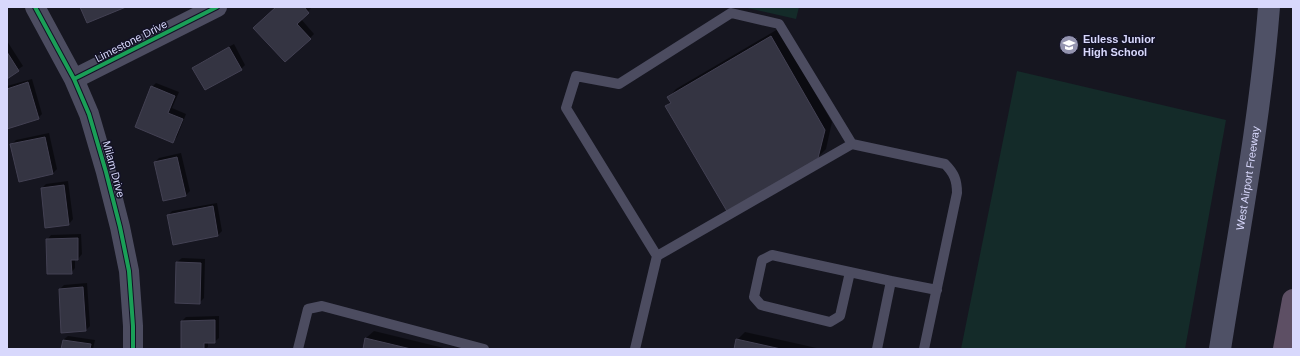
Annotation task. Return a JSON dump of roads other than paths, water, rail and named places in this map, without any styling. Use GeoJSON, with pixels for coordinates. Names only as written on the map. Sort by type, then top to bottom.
{"type":"FeatureCollection","features":[{"type":"Feature","properties":{"kind":"highway"},"geometry":{"type":"LineString","coordinates":[[1284,349],[1293,300]]}},
{"type":"Feature","properties":{"kind":"main road","name":"West Airport Freeway"},"geometry":{"type":"LineString","coordinates":[[1220,349],[1252,155],[1267,38],[1269,7]]}},
{"type":"Feature","properties":{"kind":"main road"},"geometry":{"type":"LineString","coordinates":[[1229,293],[1236,349]]}},
{"type":"Feature","properties":{"kind":"street","name":"Milam Drive"},"geometry":{"type":"LineString","coordinates":[[35,7],[74,79],[89,114],[120,228],[129,272],[133,349]]}},
{"type":"Feature","properties":{"kind":"street","name":"Limestone Drive"},"geometry":{"type":"LineString","coordinates":[[74,79],[217,7]]}},
{"type":"Feature","properties":{"kind":"lane"},"geometry":{"type":"LineString","coordinates":[[635,349],[657,256],[566,108],[576,76],[619,84],[731,13],[779,24],[852,144]]}},
{"type":"Feature","properties":{"kind":"lane"},"geometry":{"type":"LineString","coordinates":[[657,256],[852,144],[945,164],[952,171],[957,182],[957,193],[924,349]]}},
{"type":"Feature","properties":{"kind":"lane"},"geometry":{"type":"LineString","coordinates":[[850,272],[840,316],[830,322],[761,305],[754,296],[762,260],[772,255],[936,290]]}},
{"type":"Feature","properties":{"kind":"lane"},"geometry":{"type":"LineString","coordinates":[[877,349],[891,281]]}},
{"type":"Feature","properties":{"kind":"lane"},"geometry":{"type":"LineString","coordinates":[[298,349],[308,309],[322,306],[484,349]]}},
{"type":"Feature","properties":{"kind":"place","name":"Euless Junior High School"},"geometry":{"type":"Point","coordinates":[1069,45]}}]}
